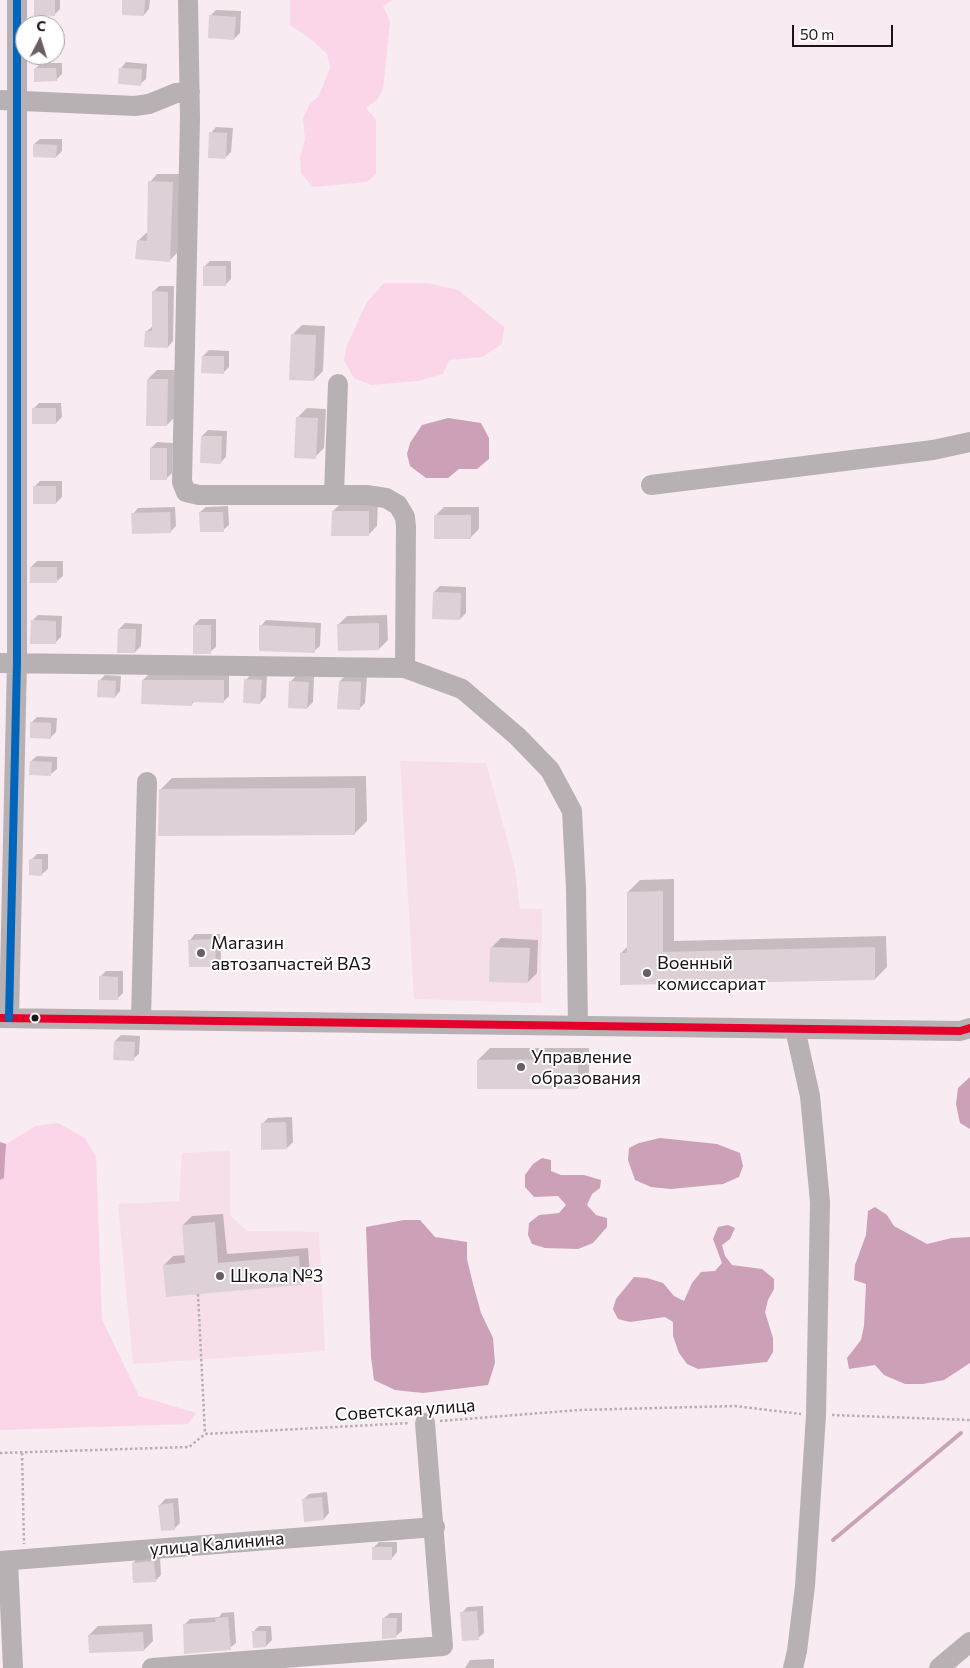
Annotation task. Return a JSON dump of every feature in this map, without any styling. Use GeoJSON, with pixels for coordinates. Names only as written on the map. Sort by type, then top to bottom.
{"type":"FeatureCollection","features":[{"type":"Feature","properties":{"kind":"street"},"geometry":{"type":"LineString","coordinates":[[17,0],[8,101],[9,662],[5,1018],[960,1031],[970,1028]]}},
{"type":"Feature","properties":{"kind":"street"},"geometry":{"type":"LineString","coordinates":[[188,0],[190,92],[182,482],[186,492],[199,495],[334,494],[386,498],[398,505],[405,517],[406,668]]}},
{"type":"Feature","properties":{"kind":"street"},"geometry":{"type":"LineString","coordinates":[[8,101],[135,106],[149,104],[176,93],[190,92]]}},
{"type":"Feature","properties":{"kind":"street"},"geometry":{"type":"LineString","coordinates":[[334,494],[338,384]]}},
{"type":"Feature","properties":{"kind":"street"},"geometry":{"type":"LineString","coordinates":[[651,485],[933,450],[970,442]]}},
{"type":"Feature","properties":{"kind":"street"},"geometry":{"type":"LineString","coordinates":[[9,662],[406,668],[462,690],[517,736],[550,770],[572,811],[576,890],[578,1026]]}},
{"type":"Feature","properties":{"kind":"street"},"geometry":{"type":"LineString","coordinates":[[141,1020],[146,782]]}},
{"type":"Feature","properties":{"kind":"street"},"geometry":{"type":"LineString","coordinates":[[793,1668],[805,1586],[816,1415],[820,1202],[810,1096],[795,1029]]}},
{"type":"Feature","properties":{"kind":"street"},"geometry":{"type":"LineString","coordinates":[[152,1668],[443,1646],[435,1527],[425,1423]]}},
{"type":"Feature","properties":{"kind":"street","name":"улица Калинина"},"geometry":{"type":"LineString","coordinates":[[4,1561],[435,1527]]}},
{"type":"Feature","properties":{"kind":"street"},"geometry":{"type":"LineString","coordinates":[[4,1561],[13,1668]]}},
{"type":"Feature","properties":{"kind":"street"},"geometry":{"type":"LineString","coordinates":[[939,1668],[970,1642]]}},
{"type":"Feature","properties":{"kind":"path"},"geometry":{"type":"LineString","coordinates":[[0,1453],[189,1447],[204,1434],[198,1294]]}},
{"type":"Feature","properties":{"kind":"path","name":"Советская улица"},"geometry":{"type":"LineString","coordinates":[[204,1434],[425,1423],[579,1410],[735,1406],[816,1415],[970,1420]]}},
{"type":"Feature","properties":{"kind":"shaded area"},"geometry":{"type":"Polygon","coordinates":[[[290,0],[393,0],[383,6],[390,22],[383,89],[377,100],[366,108],[376,120],[376,174],[367,182],[313,187],[301,173],[300,157],[305,140],[303,119],[309,105],[319,96],[330,68],[327,54],[312,40],[290,25],[290,0]]]}},
{"type":"Feature","properties":{"kind":"shaded area"},"geometry":{"type":"Polygon","coordinates":[[[384,283],[427,283],[458,290],[504,327],[502,344],[482,357],[449,360],[443,374],[418,381],[371,385],[354,378],[344,360],[347,345],[367,302],[384,283]]]}},
{"type":"Feature","properties":{"kind":"shaded area"},"geometry":{"type":"Polygon","coordinates":[[[448,418],[481,423],[489,438],[489,459],[477,469],[459,469],[448,478],[426,478],[410,466],[407,454],[410,443],[422,425],[448,418]]]}},
{"type":"Feature","properties":{"kind":"shaded area"},"geometry":{"type":"Polygon","coordinates":[[[400,761],[486,763],[515,868],[520,909],[542,909],[541,1003],[414,999],[400,761]]]}},
{"type":"Feature","properties":{"kind":"shaded area"},"geometry":{"type":"Polygon","coordinates":[[[970,1077],[970,1129],[960,1123],[956,1104],[958,1088],[970,1077]]]}},
{"type":"Feature","properties":{"kind":"shaded area"},"geometry":{"type":"Polygon","coordinates":[[[58,1123],[85,1138],[96,1157],[102,1320],[139,1396],[196,1413],[188,1424],[0,1430],[0,1180],[4,1177],[6,1144],[36,1126],[58,1123]]]}},
{"type":"Feature","properties":{"kind":"shaded area"},"geometry":{"type":"Polygon","coordinates":[[[660,1138],[717,1144],[740,1153],[743,1166],[739,1177],[723,1184],[671,1189],[651,1187],[635,1180],[628,1160],[629,1148],[639,1143],[660,1138]]]}},
{"type":"Feature","properties":{"kind":"shaded area"},"geometry":{"type":"Polygon","coordinates":[[[0,1142],[6,1144],[4,1178],[0,1180],[0,1142]]]}},
{"type":"Feature","properties":{"kind":"shaded area"},"geometry":{"type":"Polygon","coordinates":[[[230,1151],[230,1215],[247,1231],[319,1232],[325,1351],[133,1364],[118,1204],[179,1201],[182,1153],[230,1151]]]}},
{"type":"Feature","properties":{"kind":"shaded area"},"geometry":{"type":"Polygon","coordinates":[[[542,1158],[551,1160],[551,1171],[561,1175],[584,1175],[601,1180],[600,1188],[592,1194],[587,1205],[596,1215],[607,1218],[607,1227],[593,1243],[578,1249],[545,1248],[532,1244],[528,1235],[529,1223],[539,1215],[559,1213],[566,1205],[558,1196],[534,1197],[525,1187],[525,1175],[533,1164],[542,1158]]]}},
{"type":"Feature","properties":{"kind":"shaded area"},"geometry":{"type":"Polygon","coordinates":[[[875,1207],[887,1215],[894,1226],[927,1244],[952,1238],[970,1237],[970,1363],[944,1380],[923,1384],[905,1384],[884,1375],[875,1365],[849,1369],[847,1358],[861,1340],[864,1326],[866,1284],[854,1280],[855,1265],[866,1235],[868,1211],[875,1207]]]}},
{"type":"Feature","properties":{"kind":"shaded area"},"geometry":{"type":"Polygon","coordinates":[[[404,1220],[420,1220],[435,1237],[467,1242],[467,1259],[473,1284],[481,1313],[493,1338],[495,1363],[488,1385],[423,1393],[395,1390],[374,1380],[371,1357],[366,1227],[404,1220]]]}},
{"type":"Feature","properties":{"kind":"shaded area"},"geometry":{"type":"Polygon","coordinates":[[[728,1225],[735,1228],[730,1239],[722,1245],[725,1256],[732,1265],[762,1269],[774,1279],[774,1289],[768,1300],[765,1312],[773,1338],[773,1352],[767,1362],[698,1369],[687,1364],[679,1353],[673,1336],[673,1322],[665,1317],[630,1322],[618,1319],[613,1309],[616,1299],[634,1277],[647,1278],[663,1283],[674,1296],[684,1301],[692,1283],[701,1272],[715,1271],[722,1263],[713,1239],[718,1227],[728,1225]]]}},
{"type":"Feature","properties":{"kind":"building"},"geometry":{"type":"Polygon","coordinates":[[[34,0],[55,0],[55,15],[34,15],[34,0]]]}},
{"type":"Feature","properties":{"kind":"building"},"geometry":{"type":"Polygon","coordinates":[[[122,0],[145,0],[144,16],[122,15],[122,0]]]}},
{"type":"Feature","properties":{"kind":"building"},"geometry":{"type":"Polygon","coordinates":[[[209,15],[236,17],[234,40],[208,38],[209,15]]]}},
{"type":"Feature","properties":{"kind":"building"},"geometry":{"type":"Polygon","coordinates":[[[34,68],[56,68],[57,81],[34,82],[34,68]]]}},
{"type":"Feature","properties":{"kind":"building"},"geometry":{"type":"Polygon","coordinates":[[[119,68],[142,69],[141,86],[118,84],[119,68]]]}},
{"type":"Feature","properties":{"kind":"building"},"geometry":{"type":"Polygon","coordinates":[[[209,132],[227,133],[226,159],[208,158],[209,132]]]}},
{"type":"Feature","properties":{"kind":"building"},"geometry":{"type":"Polygon","coordinates":[[[33,144],[57,145],[56,158],[33,157],[33,144]]]}},
{"type":"Feature","properties":{"kind":"building"},"geometry":{"type":"Polygon","coordinates":[[[148,181],[173,182],[170,262],[135,259],[137,240],[147,241],[148,181]]]}},
{"type":"Feature","properties":{"kind":"building"},"geometry":{"type":"Polygon","coordinates":[[[203,266],[226,266],[226,286],[203,286],[203,266]]]}},
{"type":"Feature","properties":{"kind":"building"},"geometry":{"type":"Polygon","coordinates":[[[152,291],[168,292],[168,348],[144,347],[145,331],[152,331],[152,291]]]}},
{"type":"Feature","properties":{"kind":"building"},"geometry":{"type":"Polygon","coordinates":[[[291,334],[316,335],[314,381],[289,380],[291,334]]]}},
{"type":"Feature","properties":{"kind":"building"},"geometry":{"type":"Polygon","coordinates":[[[202,356],[224,356],[224,374],[201,373],[202,356]]]}},
{"type":"Feature","properties":{"kind":"building"},"geometry":{"type":"Polygon","coordinates":[[[147,379],[168,379],[167,426],[146,426],[147,379]]]}},
{"type":"Feature","properties":{"kind":"building"},"geometry":{"type":"Polygon","coordinates":[[[32,408],[56,408],[56,424],[32,424],[32,408]]]}},
{"type":"Feature","properties":{"kind":"building"},"geometry":{"type":"Polygon","coordinates":[[[296,417],[318,418],[316,459],[294,458],[296,417]]]}},
{"type":"Feature","properties":{"kind":"building"},"geometry":{"type":"Polygon","coordinates":[[[201,436],[222,436],[221,464],[200,463],[201,436]]]}},
{"type":"Feature","properties":{"kind":"building"},"geometry":{"type":"Polygon","coordinates":[[[150,448],[167,448],[167,480],[150,480],[150,448]]]}},
{"type":"Feature","properties":{"kind":"building"},"geometry":{"type":"Polygon","coordinates":[[[33,486],[56,486],[56,504],[33,504],[33,486]]]}},
{"type":"Feature","properties":{"kind":"building"},"geometry":{"type":"Polygon","coordinates":[[[332,511],[369,511],[369,536],[331,536],[332,511]]]}},
{"type":"Feature","properties":{"kind":"building"},"geometry":{"type":"Polygon","coordinates":[[[170,512],[171,533],[132,534],[131,513],[170,512]]]}},
{"type":"Feature","properties":{"kind":"building"},"geometry":{"type":"Polygon","coordinates":[[[199,512],[223,512],[224,532],[200,532],[199,512]]]}},
{"type":"Feature","properties":{"kind":"building"},"geometry":{"type":"Polygon","coordinates":[[[434,515],[471,515],[471,539],[434,539],[434,515]]]}},
{"type":"Feature","properties":{"kind":"building"},"geometry":{"type":"Polygon","coordinates":[[[30,567],[57,567],[57,583],[30,583],[30,567]]]}},
{"type":"Feature","properties":{"kind":"building"},"geometry":{"type":"Polygon","coordinates":[[[433,592],[461,593],[460,620],[432,619],[433,592]]]}},
{"type":"Feature","properties":{"kind":"building"},"geometry":{"type":"Polygon","coordinates":[[[31,620],[56,621],[56,644],[30,644],[31,620]]]}},
{"type":"Feature","properties":{"kind":"building"},"geometry":{"type":"Polygon","coordinates":[[[379,623],[379,650],[338,651],[337,624],[379,623]]]}},
{"type":"Feature","properties":{"kind":"building"},"geometry":{"type":"Polygon","coordinates":[[[193,625],[211,625],[211,654],[193,654],[193,625]]]}},
{"type":"Feature","properties":{"kind":"building"},"geometry":{"type":"Polygon","coordinates":[[[259,625],[315,628],[315,653],[259,651],[259,625]]]}},
{"type":"Feature","properties":{"kind":"building"},"geometry":{"type":"Polygon","coordinates":[[[118,629],[136,629],[135,653],[117,653],[118,629]]]}},
{"type":"Feature","properties":{"kind":"building"},"geometry":{"type":"Polygon","coordinates":[[[244,679],[262,680],[260,704],[243,703],[244,679]]]}},
{"type":"Feature","properties":{"kind":"building"},"geometry":{"type":"Polygon","coordinates":[[[98,680],[116,681],[115,698],[97,697],[98,680]]]}},
{"type":"Feature","properties":{"kind":"building"},"geometry":{"type":"Polygon","coordinates":[[[142,680],[224,680],[224,703],[192,702],[192,706],[141,704],[142,680]]]}},
{"type":"Feature","properties":{"kind":"building"},"geometry":{"type":"Polygon","coordinates":[[[289,681],[309,682],[307,709],[288,708],[289,681]]]}},
{"type":"Feature","properties":{"kind":"building"},"geometry":{"type":"Polygon","coordinates":[[[339,681],[361,682],[360,710],[337,709],[339,681]]]}},
{"type":"Feature","properties":{"kind":"building"},"geometry":{"type":"Polygon","coordinates":[[[30,722],[51,723],[51,739],[30,738],[30,722]]]}},
{"type":"Feature","properties":{"kind":"building"},"geometry":{"type":"Polygon","coordinates":[[[30,761],[52,762],[51,776],[29,775],[30,761]]]}},
{"type":"Feature","properties":{"kind":"building"},"geometry":{"type":"Polygon","coordinates":[[[355,788],[355,835],[158,836],[159,789],[355,788]]]}},
{"type":"Feature","properties":{"kind":"building"},"geometry":{"type":"Polygon","coordinates":[[[29,859],[42,859],[42,876],[29,875],[29,859]]]}},
{"type":"Feature","properties":{"kind":"building"},"geometry":{"type":"Polygon","coordinates":[[[663,891],[663,952],[875,947],[875,980],[620,985],[620,953],[627,953],[627,892],[663,891]]]}},
{"type":"Feature","properties":{"kind":"building"},"geometry":{"type":"Polygon","coordinates":[[[215,939],[216,967],[189,967],[188,940],[215,939]]]}},
{"type":"Feature","properties":{"kind":"building"},"geometry":{"type":"Polygon","coordinates":[[[490,947],[530,948],[528,983],[489,982],[490,947]]]}},
{"type":"Feature","properties":{"kind":"building"},"geometry":{"type":"Polygon","coordinates":[[[99,976],[118,977],[118,1000],[99,1000],[99,976]]]}},
{"type":"Feature","properties":{"kind":"building"},"geometry":{"type":"Polygon","coordinates":[[[114,1041],[135,1042],[134,1061],[113,1060],[114,1041]]]}},
{"type":"Feature","properties":{"kind":"building"},"geometry":{"type":"Polygon","coordinates":[[[578,1059],[578,1089],[477,1089],[477,1060],[578,1059]]]}},
{"type":"Feature","properties":{"kind":"building"},"geometry":{"type":"Polygon","coordinates":[[[286,1122],[287,1149],[261,1150],[261,1123],[286,1122]]]}},
{"type":"Feature","properties":{"kind":"building"},"geometry":{"type":"Polygon","coordinates":[[[215,1222],[218,1263],[299,1256],[301,1285],[166,1297],[163,1265],[185,1263],[182,1225],[215,1222]]]}},
{"type":"Feature","properties":{"kind":"building"},"geometry":{"type":"Polygon","coordinates":[[[322,1497],[324,1520],[304,1522],[302,1499],[322,1497]]]}},
{"type":"Feature","properties":{"kind":"building"},"geometry":{"type":"Polygon","coordinates":[[[173,1503],[175,1530],[161,1531],[158,1505],[173,1503]]]}},
{"type":"Feature","properties":{"kind":"building"},"geometry":{"type":"Polygon","coordinates":[[[372,1547],[392,1547],[392,1560],[372,1560],[372,1547]]]}},
{"type":"Feature","properties":{"kind":"building"},"geometry":{"type":"Polygon","coordinates":[[[154,1561],[156,1582],[133,1583],[132,1563],[154,1561]]]}},
{"type":"Feature","properties":{"kind":"building"},"geometry":{"type":"Polygon","coordinates":[[[477,1611],[479,1640],[462,1641],[460,1612],[477,1611]]]}},
{"type":"Feature","properties":{"kind":"building"},"geometry":{"type":"Polygon","coordinates":[[[228,1617],[231,1650],[184,1654],[183,1624],[216,1622],[215,1618],[228,1617]]]}},
{"type":"Feature","properties":{"kind":"building"},"geometry":{"type":"Polygon","coordinates":[[[382,1618],[397,1618],[396,1638],[382,1639],[382,1618]]]}},
{"type":"Feature","properties":{"kind":"building"},"geometry":{"type":"Polygon","coordinates":[[[252,1631],[266,1631],[266,1647],[253,1648],[252,1631]]]}},
{"type":"Feature","properties":{"kind":"building"},"geometry":{"type":"Polygon","coordinates":[[[143,1632],[144,1651],[89,1653],[88,1635],[143,1632]]]}},
{"type":"Feature","properties":{"kind":"waterway"},"geometry":{"type":"LineString","coordinates":[[833,1540],[961,1433]]}},
{"type":"Feature","properties":{"kind":"transit line"},"geometry":{"type":"LineString","coordinates":[[9,1018],[17,662],[17,0]]}},
{"type":"Feature","properties":{"kind":"transit line"},"geometry":{"type":"LineString","coordinates":[[0,1018],[960,1031],[970,1028]]}},
{"type":"Feature","properties":{"kind":"place","name":"Магазин автозапчастей ВАЗ"},"geometry":{"type":"Point","coordinates":[201,953]}},
{"type":"Feature","properties":{"kind":"place","name":"Военный комиссариат"},"geometry":{"type":"Point","coordinates":[647,973]}},
{"type":"Feature","properties":{"kind":"place","name":"Управление образования"},"geometry":{"type":"Point","coordinates":[521,1067]}},
{"type":"Feature","properties":{"kind":"place","name":"Школа №3"},"geometry":{"type":"Point","coordinates":[220,1276]}}]}
